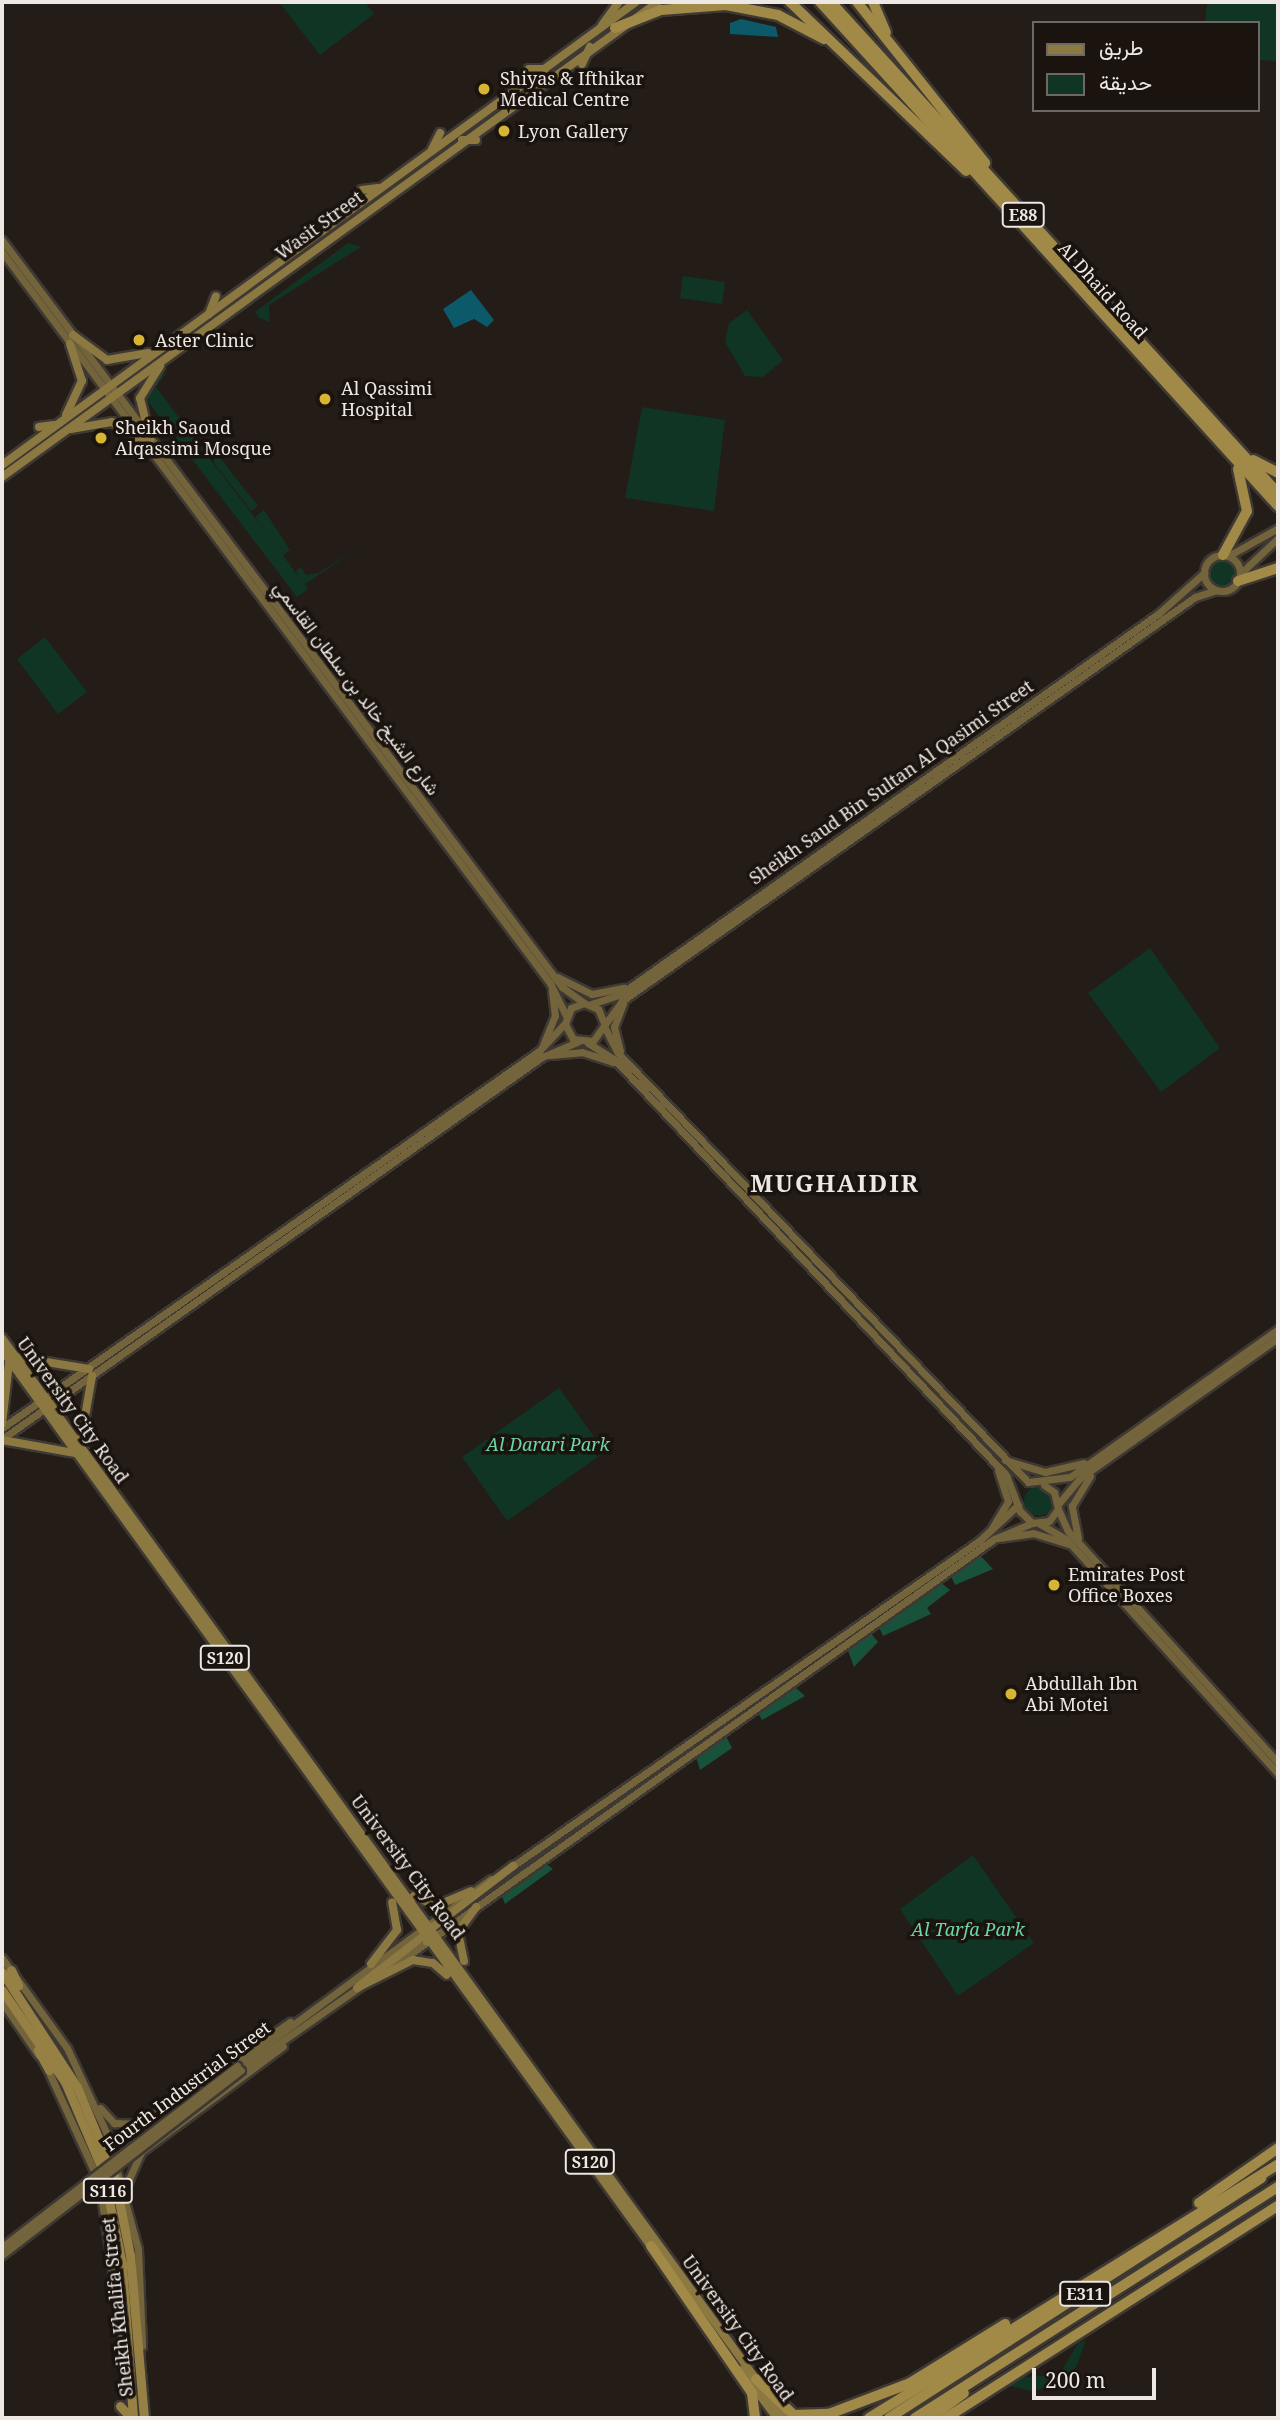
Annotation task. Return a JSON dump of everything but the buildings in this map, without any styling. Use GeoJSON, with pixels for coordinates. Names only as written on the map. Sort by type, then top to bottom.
{"type":"FeatureCollection","features":[{"type":"Feature","properties":{"kind":"highway"},"geometry":{"type":"LineString","coordinates":[[790,2],[1003,203]]}},
{"type":"Feature","properties":{"kind":"highway","name":"Al Dhaid Road"},"geometry":{"type":"LineString","coordinates":[[820,2],[1278,506]]}},
{"type":"Feature","properties":{"kind":"highway","name":"Al Dhaid Road"},"geometry":{"type":"LineString","coordinates":[[831,2],[1278,493]]}},
{"type":"Feature","properties":{"kind":"highway"},"geometry":{"type":"LineString","coordinates":[[857,2],[1018,209]]}},
{"type":"Feature","properties":{"kind":"highway"},"geometry":{"type":"LineString","coordinates":[[873,2],[898,54]]}},
{"type":"Feature","properties":{"kind":"highway"},"geometry":{"type":"LineString","coordinates":[[615,28],[673,8],[744,7],[795,22],[855,62]]}},
{"type":"Feature","properties":{"kind":"highway"},"geometry":{"type":"LineString","coordinates":[[1217,426],[1278,472]]}},
{"type":"Feature","properties":{"kind":"highway"},"geometry":{"type":"LineString","coordinates":[[1219,443],[1241,474],[1248,502],[1240,530],[1225,555]]}},
{"type":"Feature","properties":{"kind":"highway"},"geometry":{"type":"LineString","coordinates":[[1239,577],[1278,568]]}},
{"type":"Feature","properties":{"kind":"highway","name":"Sheikh Khalifa Street"},"geometry":{"type":"LineString","coordinates":[[6,1971],[63,2062],[94,2122],[118,2192],[144,2418]]}},
{"type":"Feature","properties":{"kind":"highway","name":"Sheikh Khalifa Street"},"geometry":{"type":"LineString","coordinates":[[2,1990],[7,2003],[65,2082],[103,2171],[118,2239],[132,2418]]}},
{"type":"Feature","properties":{"kind":"highway"},"geometry":{"type":"LineString","coordinates":[[7,2003],[49,2070]]}},
{"type":"Feature","properties":{"kind":"highway"},"geometry":{"type":"LineString","coordinates":[[1145,2242],[1278,2148]]}},
{"type":"Feature","properties":{"kind":"highway"},"geometry":{"type":"LineString","coordinates":[[754,2381],[794,2415],[841,2412],[910,2383],[1278,2165]]}},
{"type":"Feature","properties":{"kind":"highway","name":"E311"},"geometry":{"type":"LineString","coordinates":[[889,2418],[1278,2165]]}},
{"type":"Feature","properties":{"kind":"highway","name":"E311"},"geometry":{"type":"LineString","coordinates":[[915,2418],[1278,2187]]}},
{"type":"Feature","properties":{"kind":"highway"},"geometry":{"type":"LineString","coordinates":[[946,2418],[1278,2206]]}},
{"type":"Feature","properties":{"kind":"highway"},"geometry":{"type":"LineString","coordinates":[[651,2246],[752,2393],[755,2418]]}},
{"type":"Feature","properties":{"kind":"highway"},"geometry":{"type":"LineString","coordinates":[[869,2418],[1064,2292]]}},
{"type":"Feature","properties":{"kind":"highway"},"geometry":{"type":"LineString","coordinates":[[930,2418],[995,2369]]}},
{"type":"Feature","properties":{"kind":"highway"},"geometry":{"type":"LineString","coordinates":[[120,2406],[132,2418]]}},
{"type":"Feature","properties":{"kind":"main road"},"geometry":{"type":"LineString","coordinates":[[597,31],[619,2]]}},
{"type":"Feature","properties":{"kind":"main road","name":"Wasit Street"},"geometry":{"type":"LineString","coordinates":[[2,465],[110,391],[167,345],[636,2]]}},
{"type":"Feature","properties":{"kind":"main road","name":"Wasit Street"},"geometry":{"type":"LineString","coordinates":[[2,477],[42,447],[61,426],[110,391],[169,355],[615,28],[658,2]]}},
{"type":"Feature","properties":{"kind":"main road"},"geometry":{"type":"LineString","coordinates":[[582,64],[591,46]]}},
{"type":"Feature","properties":{"kind":"main road"},"geometry":{"type":"LineString","coordinates":[[529,69],[545,69]]}},
{"type":"Feature","properties":{"kind":"main road"},"geometry":{"type":"LineString","coordinates":[[432,150],[440,133]]}},
{"type":"Feature","properties":{"kind":"main road"},"geometry":{"type":"LineString","coordinates":[[462,140],[477,140]]}},
{"type":"Feature","properties":{"kind":"main road"},"geometry":{"type":"LineString","coordinates":[[362,190],[381,188]]}},
{"type":"Feature","properties":{"kind":"main road"},"geometry":{"type":"LineString","coordinates":[[2,240],[71,339],[82,381],[61,426]]}},
{"type":"Feature","properties":{"kind":"main road"},"geometry":{"type":"LineString","coordinates":[[2,252],[71,339],[103,359],[131,359],[167,345]]}},
{"type":"Feature","properties":{"kind":"main road"},"geometry":{"type":"LineString","coordinates":[[209,314],[216,296]]}},
{"type":"Feature","properties":{"kind":"main road","name":"شارع الشيخ خالد بن سلطان القاسمي"},"geometry":{"type":"LineString","coordinates":[[71,339],[276,618],[550,982],[565,1020],[583,1042],[622,1063]]}},
{"type":"Feature","properties":{"kind":"main road"},"geometry":{"type":"LineString","coordinates":[[146,440],[140,398],[169,355]]}},
{"type":"Feature","properties":{"kind":"main road"},"geometry":{"type":"LineString","coordinates":[[39,427],[103,421],[146,440]]}},
{"type":"Feature","properties":{"kind":"main road","name":"شارع الشيخ خالد بن سلطان القاسمي"},"geometry":{"type":"LineString","coordinates":[[146,440],[292,628],[551,972],[587,1003],[604,1025],[622,1063]]}},
{"type":"Feature","properties":{"kind":"main road"},"geometry":{"type":"LineString","coordinates":[[36,463],[42,447]]}},
{"type":"Feature","properties":{"kind":"main road"},"geometry":{"type":"LineString","coordinates":[[1278,528],[1253,552],[1239,577],[1225,555],[1253,552],[1278,538]]}},
{"type":"Feature","properties":{"kind":"main road","name":"Sheikh Saud Bin Sultan Al Qasimi Street"},"geometry":{"type":"LineString","coordinates":[[540,1054],[565,1020],[587,1003],[608,1001],[634,984],[1189,591],[1203,573],[1209,559],[1225,555]]}},
{"type":"Feature","properties":{"kind":"main road"},"geometry":{"type":"LineString","coordinates":[[1203,573],[1216,590]]}},
{"type":"Feature","properties":{"kind":"main road","name":"Sheikh Saud Bin Sultan Al Qasimi Street"},"geometry":{"type":"LineString","coordinates":[[583,1042],[604,1025],[628,997],[1198,595],[1216,590],[1239,577]]}},
{"type":"Feature","properties":{"kind":"main road"},"geometry":{"type":"LineString","coordinates":[[276,618],[292,628]]}},
{"type":"Feature","properties":{"kind":"main road"},"geometry":{"type":"LineString","coordinates":[[1096,667],[1097,657]]}},
{"type":"Feature","properties":{"kind":"main road"},"geometry":{"type":"LineString","coordinates":[[715,936],[716,925]]}},
{"type":"Feature","properties":{"kind":"main road"},"geometry":{"type":"LineString","coordinates":[[551,972],[592,994],[634,984]]}},
{"type":"Feature","properties":{"kind":"main road"},"geometry":{"type":"LineString","coordinates":[[2,1439],[45,1404],[189,1307],[450,1123],[540,1054],[555,1017],[550,982]]}},
{"type":"Feature","properties":{"kind":"main road"},"geometry":{"type":"LineString","coordinates":[[628,997],[614,1027],[622,1063],[891,1343],[996,1459],[1019,1501],[1036,1523],[1077,1546],[1161,1632],[1278,1763]]}},
{"type":"Feature","properties":{"kind":"main road"},"geometry":{"type":"LineString","coordinates":[[2,1439],[78,1450],[91,1372],[198,1292],[460,1106],[540,1054],[583,1042]]}},
{"type":"Feature","properties":{"kind":"main road"},"geometry":{"type":"LineString","coordinates":[[540,1054],[582,1052],[622,1063]]}},
{"type":"Feature","properties":{"kind":"main road"},"geometry":{"type":"LineString","coordinates":[[450,1123],[460,1106]]}},
{"type":"Feature","properties":{"kind":"main road"},"geometry":{"type":"LineString","coordinates":[[437,1131],[441,1120]]}},
{"type":"Feature","properties":{"kind":"main road"},"geometry":{"type":"LineString","coordinates":[[740,1188],[874,1335],[996,1459],[1034,1484],[1044,1485],[1064,1480],[1097,1462],[1278,1338]]}},
{"type":"Feature","properties":{"kind":"main road"},"geometry":{"type":"LineString","coordinates":[[189,1307],[198,1292]]}},
{"type":"Feature","properties":{"kind":"main road"},"geometry":{"type":"LineString","coordinates":[[401,1887],[436,1906],[471,1891],[513,1866],[653,1772],[885,1607],[991,1537],[1036,1523],[1058,1506],[1097,1462],[1278,1329]]}},
{"type":"Feature","properties":{"kind":"main road"},"geometry":{"type":"LineString","coordinates":[[874,1335],[891,1343]]}},
{"type":"Feature","properties":{"kind":"main road","name":"University City Road"},"geometry":{"type":"LineString","coordinates":[[2,1338],[12,1358],[134,1533],[376,1871]]}},
{"type":"Feature","properties":{"kind":"main road","name":"University City Road"},"geometry":{"type":"LineString","coordinates":[[2,1350],[12,1358]]}},
{"type":"Feature","properties":{"kind":"main road"},"geometry":{"type":"LineString","coordinates":[[2,1426],[12,1358],[91,1372]]}},
{"type":"Feature","properties":{"kind":"main road"},"geometry":{"type":"LineString","coordinates":[[2,1426],[45,1404]]}},
{"type":"Feature","properties":{"kind":"main road","name":"University City Road"},"geometry":{"type":"LineString","coordinates":[[78,1450],[401,1887],[428,1931],[478,1992],[754,2381],[777,2418]]}},
{"type":"Feature","properties":{"kind":"main road"},"geometry":{"type":"LineString","coordinates":[[996,1459],[1051,1473],[1097,1462]]}},
{"type":"Feature","properties":{"kind":"main road"},"geometry":{"type":"LineString","coordinates":[[991,1537],[1009,1501],[996,1459]]}},
{"type":"Feature","properties":{"kind":"main road"},"geometry":{"type":"LineString","coordinates":[[1077,1546],[1073,1500],[1097,1462]]}},
{"type":"Feature","properties":{"kind":"main road"},"geometry":{"type":"LineString","coordinates":[[428,1931],[476,1907],[873,1625],[991,1537],[1034,1484]]}},
{"type":"Feature","properties":{"kind":"main road"},"geometry":{"type":"LineString","coordinates":[[1044,1485],[1058,1506],[1077,1546],[1278,1774]]}},
{"type":"Feature","properties":{"kind":"main road"},"geometry":{"type":"LineString","coordinates":[[134,1533],[156,1552]]}},
{"type":"Feature","properties":{"kind":"main road"},"geometry":{"type":"LineString","coordinates":[[991,1537],[1033,1533],[1077,1546]]}},
{"type":"Feature","properties":{"kind":"main road"},"geometry":{"type":"LineString","coordinates":[[873,1625],[885,1607]]}},
{"type":"Feature","properties":{"kind":"main road"},"geometry":{"type":"LineString","coordinates":[[1144,1625],[1161,1632]]}},
{"type":"Feature","properties":{"kind":"main road"},"geometry":{"type":"LineString","coordinates":[[1197,1684],[1217,1695]]}},
{"type":"Feature","properties":{"kind":"main road"},"geometry":{"type":"LineString","coordinates":[[633,1794],[653,1772]]}},
{"type":"Feature","properties":{"kind":"main road"},"geometry":{"type":"LineString","coordinates":[[360,1985],[513,1866]]}},
{"type":"Feature","properties":{"kind":"main road"},"geometry":{"type":"LineString","coordinates":[[376,1871],[428,1931]]}},
{"type":"Feature","properties":{"kind":"main road"},"geometry":{"type":"LineString","coordinates":[[371,1964],[394,1937],[398,1922],[376,1871]]}},
{"type":"Feature","properties":{"kind":"main road"},"geometry":{"type":"LineString","coordinates":[[428,1931],[471,1891]]}},
{"type":"Feature","properties":{"kind":"main road"},"geometry":{"type":"LineString","coordinates":[[476,1907],[457,1938],[478,1992]]}},
{"type":"Feature","properties":{"kind":"main road","name":"University City Road"},"geometry":{"type":"LineString","coordinates":[[428,1931],[436,1954],[651,2246],[784,2418]]}},
{"type":"Feature","properties":{"kind":"main road","name":"Fourth Industrial Street"},"geometry":{"type":"LineString","coordinates":[[2,2255],[371,1964],[407,1937],[428,1931]]}},
{"type":"Feature","properties":{"kind":"main road","name":"Fourth Industrial Street"},"geometry":{"type":"LineString","coordinates":[[2,2247],[239,2068],[360,1985],[392,1967],[428,1931]]}},
{"type":"Feature","properties":{"kind":"main road"},"geometry":{"type":"LineString","coordinates":[[360,1985],[407,1937]]}},
{"type":"Feature","properties":{"kind":"main road"},"geometry":{"type":"LineString","coordinates":[[436,1954],[478,1992]]}},
{"type":"Feature","properties":{"kind":"main road"},"geometry":{"type":"LineString","coordinates":[[2,1958],[6,1971],[67,2048],[91,2095],[127,2194],[139,2262],[141,2385]]}},
{"type":"Feature","properties":{"kind":"main road"},"geometry":{"type":"LineString","coordinates":[[360,1985],[420,1960],[460,1985]]}},
{"type":"Feature","properties":{"kind":"main road"},"geometry":{"type":"LineString","coordinates":[[91,2095],[114,2123],[142,2124],[309,2012]]}},
{"type":"Feature","properties":{"kind":"main road"},"geometry":{"type":"LineString","coordinates":[[127,2194],[129,2171],[141,2152],[311,2021]]}},
{"type":"Feature","properties":{"kind":"main road"},"geometry":{"type":"LineString","coordinates":[[49,2070],[101,2189],[130,2382]]}},
{"type":"Feature","properties":{"kind":"green space"},"geometry":{"type":"Polygon","coordinates":[[[279,2],[365,2],[374,14],[320,55],[279,2]]]}},
{"type":"Feature","properties":{"kind":"green space"},"geometry":{"type":"Polygon","coordinates":[[[1207,2],[1278,2],[1278,61],[1259,60],[1259,21],[1205,21],[1207,2]]]}},
{"type":"Feature","properties":{"kind":"green space"},"geometry":{"type":"Polygon","coordinates":[[[348,243],[361,247],[269,305],[270,322],[259,318],[255,312],[348,243]]]}},
{"type":"Feature","properties":{"kind":"green space"},"geometry":{"type":"Polygon","coordinates":[[[683,276],[725,282],[722,304],[680,298],[683,276]]]}},
{"type":"Feature","properties":{"kind":"green space"},"geometry":{"type":"Polygon","coordinates":[[[747,310],[783,360],[763,377],[745,376],[725,342],[729,323],[747,310]]]}},
{"type":"Feature","properties":{"kind":"green space"},"geometry":{"type":"Polygon","coordinates":[[[170,368],[156,387],[264,530],[255,517],[264,510],[290,550],[283,555],[300,579],[296,571],[301,567],[306,575],[318,573],[357,549],[305,584],[308,589],[297,597],[147,400],[154,383],[170,368]]]}},
{"type":"Feature","properties":{"kind":"green space"},"geometry":{"type":"Polygon","coordinates":[[[642,407],[725,420],[714,511],[625,498],[642,407]]]}},
{"type":"Feature","properties":{"kind":"green space"},"geometry":{"type":"Polygon","coordinates":[[[200,444],[209,444],[258,506],[251,511],[200,444]]]}},
{"type":"Feature","properties":{"kind":"green space"},"geometry":{"type":"Polygon","coordinates":[[[1223,557],[1234,561],[1238,572],[1234,583],[1223,587],[1212,583],[1208,572],[1212,561],[1223,557]]]}},
{"type":"Feature","properties":{"kind":"green space"},"geometry":{"type":"Polygon","coordinates":[[[45,637],[87,692],[58,714],[17,659],[45,637]]]}},
{"type":"Feature","properties":{"kind":"green space"},"geometry":{"type":"Polygon","coordinates":[[[1150,948],[1220,1048],[1161,1092],[1088,993],[1150,948]]]}},
{"type":"Feature","properties":{"kind":"green space","name":"Al Darari Park"},"geometry":{"type":"Polygon","coordinates":[[[559,1388],[605,1452],[507,1521],[462,1457],[559,1388]]]}},
{"type":"Feature","properties":{"kind":"green space"},"geometry":{"type":"Polygon","coordinates":[[[1039,1486],[1050,1490],[1054,1501],[1050,1512],[1039,1516],[1028,1512],[1024,1501],[1028,1490],[1039,1486]]]}},
{"type":"Feature","properties":{"kind":"green space"},"geometry":{"type":"Polygon","coordinates":[[[978,1553],[993,1569],[955,1585],[950,1574],[978,1553]]]}},
{"type":"Feature","properties":{"kind":"green space"},"geometry":{"type":"Polygon","coordinates":[[[940,1582],[950,1590],[927,1608],[931,1614],[883,1636],[878,1625],[940,1582]]]}},
{"type":"Feature","properties":{"kind":"green space"},"geometry":{"type":"Polygon","coordinates":[[[870,1632],[878,1642],[854,1667],[847,1648],[870,1632]]]}},
{"type":"Feature","properties":{"kind":"green space"},"geometry":{"type":"Polygon","coordinates":[[[794,1686],[805,1696],[762,1720],[757,1711],[794,1686]]]}},
{"type":"Feature","properties":{"kind":"green space"},"geometry":{"type":"Polygon","coordinates":[[[725,1734],[732,1748],[700,1770],[695,1753],[725,1734]]]}},
{"type":"Feature","properties":{"kind":"green space","name":"Al Tarfa Park"},"geometry":{"type":"Polygon","coordinates":[[[973,1855],[1034,1943],[958,1996],[900,1909],[973,1855]]]}},
{"type":"Feature","properties":{"kind":"green space"},"geometry":{"type":"Polygon","coordinates":[[[544,1862],[553,1869],[505,1904],[501,1894],[544,1862]]]}},
{"type":"Feature","properties":{"kind":"green space"},"geometry":{"type":"Polygon","coordinates":[[[1086,2341],[1076,2367],[1057,2384],[1032,2391],[1009,2386],[1023,2377],[1059,2375],[1078,2343],[1086,2341]]]}},
{"type":"Feature","properties":{"kind":"water"},"geometry":{"type":"Polygon","coordinates":[[[741,19],[776,27],[778,37],[730,34],[730,23],[741,19]]]}},
{"type":"Feature","properties":{"kind":"water"},"geometry":{"type":"Polygon","coordinates":[[[471,290],[494,320],[487,327],[474,319],[454,328],[443,309],[471,290]]]}},
{"type":"Feature","properties":{"kind":"place","name":"Shiyas & Ifthikar Medical Centre"},"geometry":{"type":"Point","coordinates":[484,89]}},
{"type":"Feature","properties":{"kind":"place","name":"Lyon Gallery"},"geometry":{"type":"Point","coordinates":[504,131]}},
{"type":"Feature","properties":{"kind":"place","name":"Aster Clinic"},"geometry":{"type":"Point","coordinates":[139,340]}},
{"type":"Feature","properties":{"kind":"place","name":"Al Qassimi Hospital"},"geometry":{"type":"Point","coordinates":[325,399]}},
{"type":"Feature","properties":{"kind":"place","name":"Sheikh Saoud Alqassimi Mosque"},"geometry":{"type":"Point","coordinates":[101,438]}},
{"type":"Feature","properties":{"kind":"place","name":"Emirates Post Office Boxes"},"geometry":{"type":"Point","coordinates":[1054,1585]}},
{"type":"Feature","properties":{"kind":"place","name":"Abdullah Ibn Abi Motei"},"geometry":{"type":"Point","coordinates":[1011,1694]}},
{"type":"Feature","properties":{"kind":"district","name":"MUGHAIDIR"},"geometry":{"type":"Point","coordinates":[835,1183]}}]}
